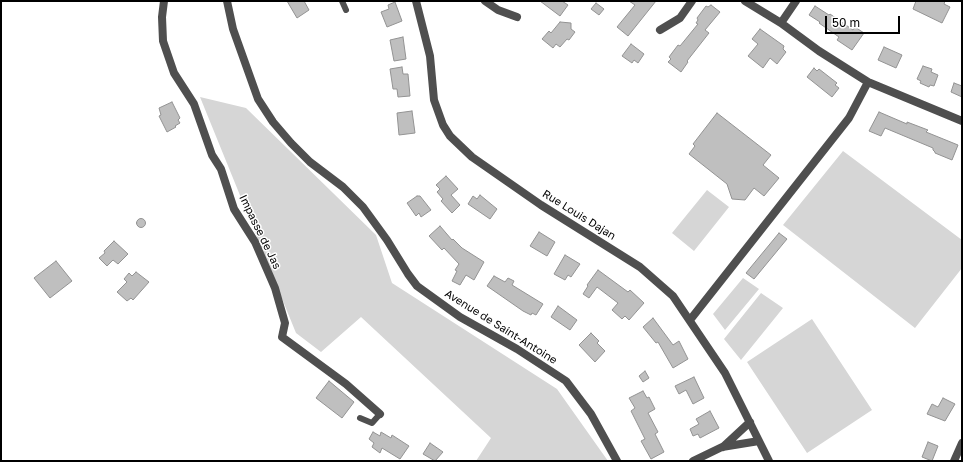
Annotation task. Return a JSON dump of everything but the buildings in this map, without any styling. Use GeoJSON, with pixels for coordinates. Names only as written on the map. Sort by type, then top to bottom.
{"type":"FeatureCollection","features":[{"type":"Feature","properties":{"kind":"street","name":"Impasse de Jas"},"geometry":{"type":"LineString","coordinates":[[164,1],[162,17],[163,41],[174,73],[194,104],[212,154],[221,169],[234,209],[255,242],[275,288],[285,323],[282,337],[346,384],[380,414]]}},
{"type":"Feature","properties":{"kind":"street","name":"Avenue de Saint-Antoine"},"geometry":{"type":"LineString","coordinates":[[226,1],[233,29],[258,99],[273,122],[291,144],[310,162],[343,187],[363,207],[417,286],[460,317],[517,349],[566,381],[591,414],[617,461]]}},
{"type":"Feature","properties":{"kind":"street"},"geometry":{"type":"LineString","coordinates":[[485,1],[498,10],[516,16]]}},
{"type":"Feature","properties":{"kind":"street"},"geometry":{"type":"LineString","coordinates":[[660,30],[680,18],[692,1]]}},
{"type":"Feature","properties":{"kind":"street"},"geometry":{"type":"LineString","coordinates":[[744,1],[780,23],[819,51],[868,82],[962,121]]}},
{"type":"Feature","properties":{"kind":"street"},"geometry":{"type":"LineString","coordinates":[[780,23],[796,1]]}},
{"type":"Feature","properties":{"kind":"street","name":"Rue Louis Dajan"},"geometry":{"type":"LineString","coordinates":[[420,3],[430,56],[434,100],[443,125],[450,136],[472,157],[541,205],[640,267],[673,296],[725,373],[769,461]]}},
{"type":"Feature","properties":{"kind":"street"},"geometry":{"type":"LineString","coordinates":[[690,320],[849,118],[868,82]]}},
{"type":"Feature","properties":{"kind":"street"},"geometry":{"type":"LineString","coordinates":[[693,461],[722,447],[750,422]]}},
{"type":"Feature","properties":{"kind":"street"},"geometry":{"type":"LineString","coordinates":[[722,447],[759,441]]}},
{"type":"Feature","properties":{"kind":"street"},"geometry":{"type":"LineString","coordinates":[[954,461],[962,443]]}},
{"type":"Feature","properties":{"kind":"lane"},"geometry":{"type":"LineString","coordinates":[[342,1],[346,10]]}},
{"type":"Feature","properties":{"kind":"lane"},"geometry":{"type":"LineString","coordinates":[[360,418],[372,424],[380,414]]}},
{"type":"Feature","properties":{"kind":"shaded area"},"geometry":{"type":"Polygon","coordinates":[[[200,97],[246,108],[376,235],[392,283],[557,389],[608,461],[476,461],[491,438],[361,317],[321,352],[296,333],[200,97]]]}},
{"type":"Feature","properties":{"kind":"shaded area"},"geometry":{"type":"Polygon","coordinates":[[[843,151],[962,240],[962,268],[915,328],[783,225],[843,151]]]}},
{"type":"Feature","properties":{"kind":"shaded area"},"geometry":{"type":"Polygon","coordinates":[[[707,190],[729,207],[694,251],[672,233],[707,190]]]}},
{"type":"Feature","properties":{"kind":"shaded area"},"geometry":{"type":"Polygon","coordinates":[[[743,278],[759,289],[725,330],[713,314],[743,278]]]}},
{"type":"Feature","properties":{"kind":"shaded area"},"geometry":{"type":"Polygon","coordinates":[[[761,293],[783,308],[741,360],[724,339],[761,293]]]}},
{"type":"Feature","properties":{"kind":"shaded area"},"geometry":{"type":"Polygon","coordinates":[[[812,319],[872,410],[807,453],[747,362],[812,319]]]}}]}
